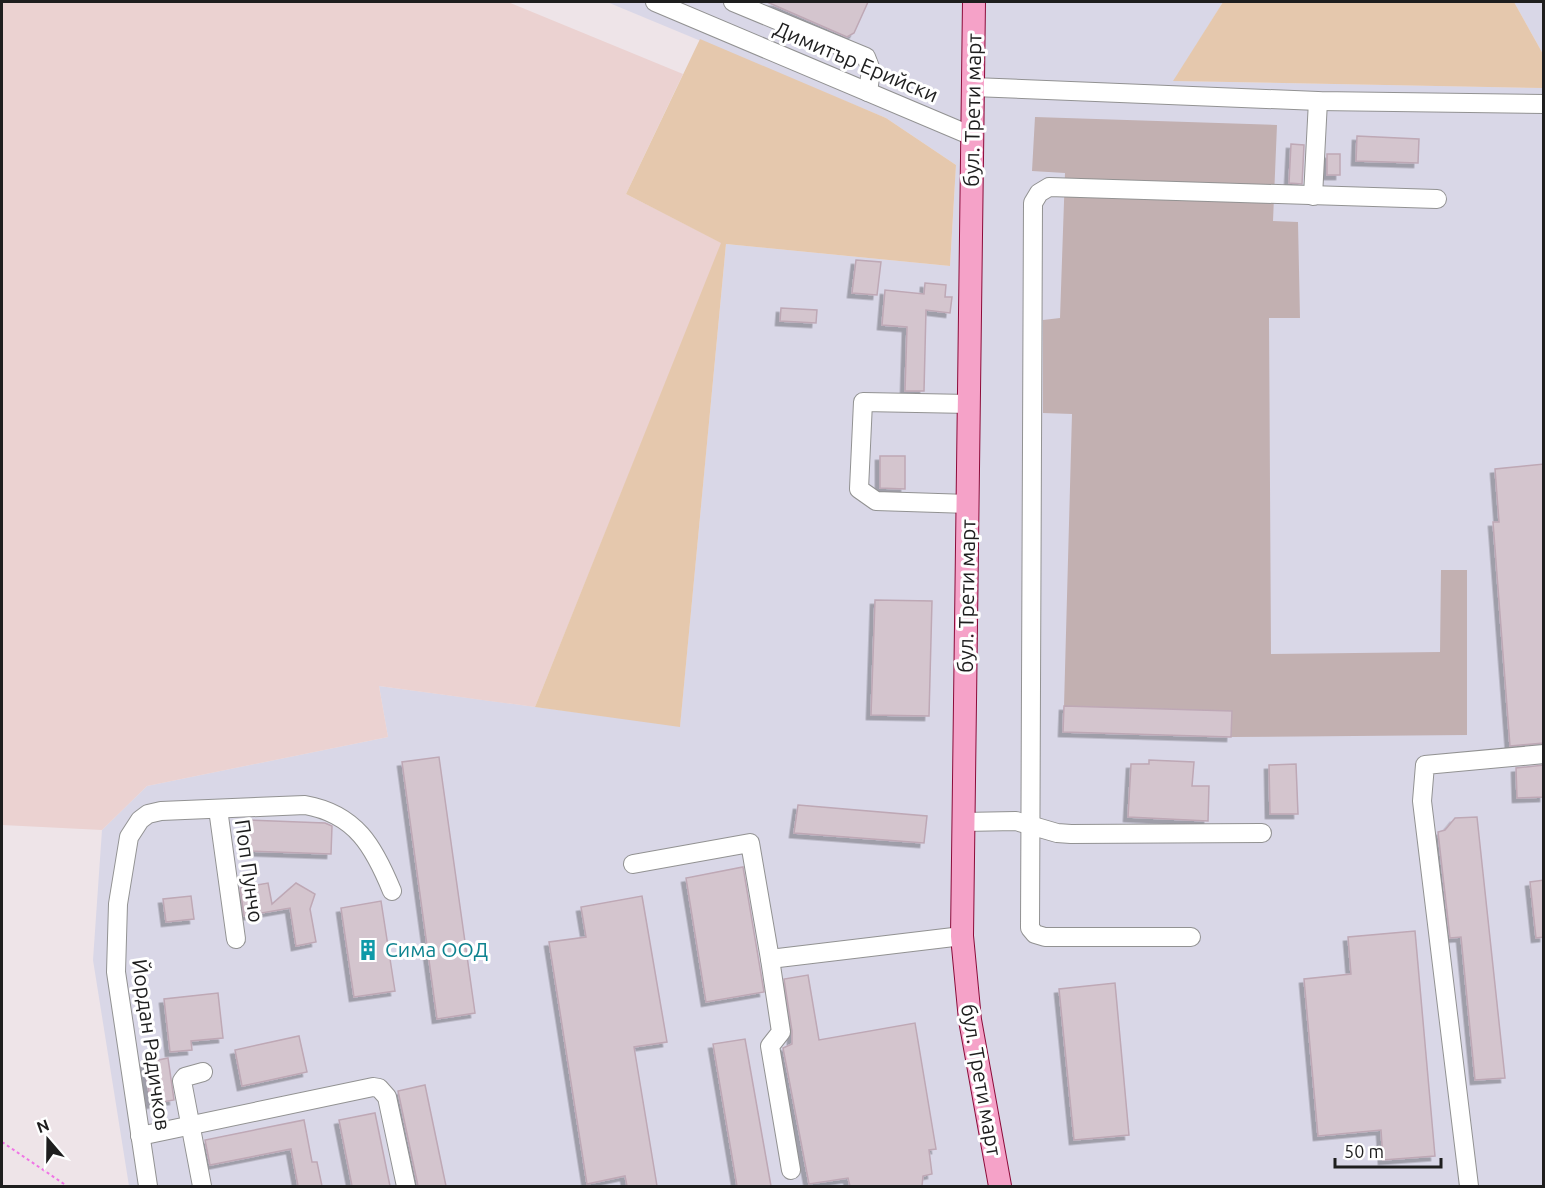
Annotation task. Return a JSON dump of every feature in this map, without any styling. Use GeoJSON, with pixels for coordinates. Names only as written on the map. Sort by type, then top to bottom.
{"type":"FeatureCollection","features":[{"type":"Feature","properties":{"kind":"main road","name":"бул. Трети март"},"geometry":{"type":"LineString","coordinates":[[974,2],[963,936],[970,1020],[1000,1186]]}},
{"type":"Feature","properties":{"kind":"street","name":"Димитър Ерийски"},"geometry":{"type":"LineString","coordinates":[[655,2],[972,136]]}},
{"type":"Feature","properties":{"kind":"street"},"geometry":{"type":"LineString","coordinates":[[733,2],[866,57],[871,70],[868,92]]}},
{"type":"Feature","properties":{"kind":"street"},"geometry":{"type":"LineString","coordinates":[[973,87],[1318,101],[1544,104]]}},
{"type":"Feature","properties":{"kind":"street"},"geometry":{"type":"LineString","coordinates":[[1313,196],[1318,101]]}},
{"type":"Feature","properties":{"kind":"street"},"geometry":{"type":"LineString","coordinates":[[1191,937],[1045,937],[1035,934],[1030,928],[1033,203],[1039,193],[1049,187],[1437,199]]}},
{"type":"Feature","properties":{"kind":"street"},"geometry":{"type":"LineString","coordinates":[[969,504],[876,501],[859,489],[863,402],[970,404]]}},
{"type":"Feature","properties":{"kind":"street"},"geometry":{"type":"LineString","coordinates":[[1469,1186],[1422,801],[1425,765],[1544,754]]}},
{"type":"Feature","properties":{"kind":"street"},"geometry":{"type":"LineString","coordinates":[[218,809],[305,805],[333,813],[369,843],[378,856],[392,891]]}},
{"type":"Feature","properties":{"kind":"street","name":"Йордан Радичков"},"geometry":{"type":"LineString","coordinates":[[148,1186],[116,972],[118,904],[129,837],[140,820],[148,814],[180,809],[218,809]]}},
{"type":"Feature","properties":{"kind":"street","name":"Поп Пунчо"},"geometry":{"type":"LineString","coordinates":[[218,809],[236,939]]}},
{"type":"Feature","properties":{"kind":"street"},"geometry":{"type":"LineString","coordinates":[[963,822],[1029,822],[1057,832],[1071,834],[1262,833]]}},
{"type":"Feature","properties":{"kind":"street"},"geometry":{"type":"LineString","coordinates":[[633,864],[750,843],[781,1032],[770,1046],[791,1170]]}},
{"type":"Feature","properties":{"kind":"street"},"geometry":{"type":"LineString","coordinates":[[770,959],[963,936]]}},
{"type":"Feature","properties":{"kind":"street"},"geometry":{"type":"LineString","coordinates":[[202,1186],[182,1081],[185,1077],[203,1072]]}},
{"type":"Feature","properties":{"kind":"street"},"geometry":{"type":"LineString","coordinates":[[140,1136],[373,1087],[379,1088],[387,1097],[406,1186]]}},
{"type":"Feature","properties":{"kind":"path"},"geometry":{"type":"LineString","coordinates":[[2,1142],[67,1186]]}},
{"type":"Feature","properties":{"kind":"shaded area"},"geometry":{"type":"Polygon","coordinates":[[[2,2],[508,2],[683,74],[626,194],[722,243],[535,707],[379,686],[388,737],[147,786],[102,830],[2,825],[2,2]]]}},
{"type":"Feature","properties":{"kind":"shaded area"},"geometry":{"type":"Polygon","coordinates":[[[607,2],[1223,2],[1174,81],[1543,88],[1543,1186],[129,1186],[93,960],[102,830],[147,786],[388,737],[379,686],[680,726],[726,244],[950,266],[956,165],[886,118],[607,2]]]}},
{"type":"Feature","properties":{"kind":"shaded area"},"geometry":{"type":"Polygon","coordinates":[[[1223,2],[1514,2],[1543,54],[1543,88],[1173,81],[1223,2]]]}},
{"type":"Feature","properties":{"kind":"shaded area"},"geometry":{"type":"Polygon","coordinates":[[[1514,2],[1543,2],[1543,54],[1514,2]]]}},
{"type":"Feature","properties":{"kind":"shaded area"},"geometry":{"type":"Polygon","coordinates":[[[700,39],[886,118],[956,165],[950,266],[726,244],[680,727],[535,707],[721,243],[626,194],[700,39]]]}},
{"type":"Feature","properties":{"kind":"shaded area"},"geometry":{"type":"Polygon","coordinates":[[[1035,117],[1277,125],[1273,221],[1298,222],[1300,318],[1269,318],[1271,654],[1440,652],[1441,570],[1467,570],[1467,735],[1231,737],[1232,711],[1064,706],[1072,414],[1043,413],[1043,320],[1060,318],[1065,173],[1032,171],[1035,117]]]}},
{"type":"Feature","properties":{"kind":"building"},"geometry":{"type":"Polygon","coordinates":[[[767,2],[868,2],[854,33],[847,37],[767,2]]]}},
{"type":"Feature","properties":{"kind":"building"},"geometry":{"type":"Polygon","coordinates":[[[1357,136],[1419,139],[1418,163],[1356,161],[1357,136]]]}},
{"type":"Feature","properties":{"kind":"building"},"geometry":{"type":"Polygon","coordinates":[[[1291,144],[1304,145],[1302,184],[1289,183],[1291,144]]]}},
{"type":"Feature","properties":{"kind":"building"},"geometry":{"type":"Polygon","coordinates":[[[1327,154],[1340,154],[1340,175],[1327,175],[1327,154]]]}},
{"type":"Feature","properties":{"kind":"building"},"geometry":{"type":"Polygon","coordinates":[[[856,260],[881,262],[877,295],[852,293],[856,260]]]}},
{"type":"Feature","properties":{"kind":"building"},"geometry":{"type":"Polygon","coordinates":[[[925,283],[946,285],[945,297],[952,297],[950,313],[926,310],[924,391],[905,391],[907,327],[882,325],[885,290],[924,294],[925,283]]]}},
{"type":"Feature","properties":{"kind":"building"},"geometry":{"type":"Polygon","coordinates":[[[781,308],[817,310],[816,323],[780,321],[781,308]]]}},
{"type":"Feature","properties":{"kind":"building"},"geometry":{"type":"Polygon","coordinates":[[[880,456],[905,456],[905,489],[880,488],[880,456]]]}},
{"type":"Feature","properties":{"kind":"building"},"geometry":{"type":"Polygon","coordinates":[[[1544,464],[1544,743],[1510,746],[1493,522],[1499,522],[1495,469],[1544,464]]]}},
{"type":"Feature","properties":{"kind":"building"},"geometry":{"type":"Polygon","coordinates":[[[875,600],[932,601],[929,716],[871,715],[875,600]]]}},
{"type":"Feature","properties":{"kind":"building"},"geometry":{"type":"Polygon","coordinates":[[[1064,706],[1232,711],[1231,737],[1063,732],[1064,706]]]}},
{"type":"Feature","properties":{"kind":"building"},"geometry":{"type":"Polygon","coordinates":[[[439,757],[475,1013],[437,1019],[402,762],[439,757]]]}},
{"type":"Feature","properties":{"kind":"building"},"geometry":{"type":"Polygon","coordinates":[[[1149,760],[1194,762],[1192,786],[1209,786],[1208,821],[1128,817],[1131,764],[1149,764],[1149,760]]]}},
{"type":"Feature","properties":{"kind":"building"},"geometry":{"type":"Polygon","coordinates":[[[1296,764],[1298,814],[1270,814],[1269,765],[1296,764]]]}},
{"type":"Feature","properties":{"kind":"building"},"geometry":{"type":"Polygon","coordinates":[[[1544,765],[1544,797],[1517,798],[1516,768],[1544,765]]]}},
{"type":"Feature","properties":{"kind":"building"},"geometry":{"type":"Polygon","coordinates":[[[798,805],[927,816],[924,843],[794,833],[798,805]]]}},
{"type":"Feature","properties":{"kind":"building"},"geometry":{"type":"Polygon","coordinates":[[[1477,817],[1505,1078],[1475,1080],[1461,937],[1450,938],[1438,832],[1445,830],[1455,818],[1477,817]]]}},
{"type":"Feature","properties":{"kind":"building"},"geometry":{"type":"Polygon","coordinates":[[[248,820],[325,823],[332,826],[331,854],[247,851],[248,820]]]}},
{"type":"Feature","properties":{"kind":"building"},"geometry":{"type":"Polygon","coordinates":[[[743,867],[764,992],[706,1002],[686,878],[743,867]]]}},
{"type":"Feature","properties":{"kind":"building"},"geometry":{"type":"Polygon","coordinates":[[[1544,880],[1544,937],[1536,938],[1530,882],[1544,880]]]}},
{"type":"Feature","properties":{"kind":"building"},"geometry":{"type":"Polygon","coordinates":[[[268,883],[272,904],[296,883],[315,894],[310,909],[316,942],[296,946],[290,908],[244,916],[240,888],[268,883]]]}},
{"type":"Feature","properties":{"kind":"building"},"geometry":{"type":"Polygon","coordinates":[[[191,896],[194,919],[166,922],[163,899],[191,896]]]}},
{"type":"Feature","properties":{"kind":"building"},"geometry":{"type":"Polygon","coordinates":[[[642,896],[667,1042],[634,1047],[657,1186],[627,1186],[625,1176],[587,1184],[549,942],[586,937],[581,907],[642,896]]]}},
{"type":"Feature","properties":{"kind":"building","name":"Сима ООД"},"geometry":{"type":"Polygon","coordinates":[[[381,901],[395,991],[354,997],[341,908],[381,901]]]}},
{"type":"Feature","properties":{"kind":"building"},"geometry":{"type":"Polygon","coordinates":[[[1415,931],[1435,1156],[1383,1160],[1381,1130],[1318,1136],[1304,979],[1351,974],[1348,937],[1415,931]]]}},
{"type":"Feature","properties":{"kind":"building"},"geometry":{"type":"Polygon","coordinates":[[[808,975],[819,1040],[915,1023],[936,1149],[929,1150],[932,1174],[923,1176],[922,1186],[850,1186],[848,1178],[809,1184],[783,1048],[792,1044],[784,979],[808,975]]]}},
{"type":"Feature","properties":{"kind":"building"},"geometry":{"type":"Polygon","coordinates":[[[1115,983],[1129,1135],[1074,1140],[1059,989],[1115,983]]]}},
{"type":"Feature","properties":{"kind":"building"},"geometry":{"type":"Polygon","coordinates":[[[218,993],[223,1038],[191,1041],[192,1050],[170,1052],[164,999],[218,993]]]}},
{"type":"Feature","properties":{"kind":"building"},"geometry":{"type":"Polygon","coordinates":[[[299,1036],[307,1072],[242,1086],[235,1050],[299,1036]]]}},
{"type":"Feature","properties":{"kind":"building"},"geometry":{"type":"Polygon","coordinates":[[[745,1039],[771,1186],[737,1186],[713,1044],[745,1039]]]}},
{"type":"Feature","properties":{"kind":"building"},"geometry":{"type":"Polygon","coordinates":[[[168,1058],[174,1100],[151,1104],[144,1063],[168,1058]]]}},
{"type":"Feature","properties":{"kind":"building"},"geometry":{"type":"Polygon","coordinates":[[[425,1085],[446,1186],[418,1186],[398,1091],[425,1085]]]}},
{"type":"Feature","properties":{"kind":"building"},"geometry":{"type":"Polygon","coordinates":[[[375,1113],[390,1186],[352,1186],[339,1120],[375,1113]]]}},
{"type":"Feature","properties":{"kind":"building"},"geometry":{"type":"Polygon","coordinates":[[[304,1120],[312,1162],[317,1162],[322,1186],[298,1186],[291,1149],[210,1165],[205,1140],[304,1120]]]}},
{"type":"Feature","properties":{"kind":"place","name":"Сима ООД"},"geometry":{"type":"Point","coordinates":[368,950]}}]}
